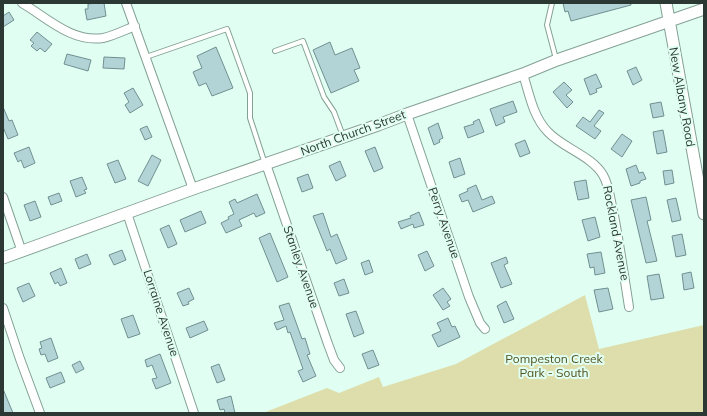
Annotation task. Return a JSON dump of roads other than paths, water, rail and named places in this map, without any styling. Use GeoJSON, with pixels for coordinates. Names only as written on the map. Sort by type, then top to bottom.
{"type":"FeatureCollection","features":[{"type":"Feature","properties":{"kind":"main road","name":"New Albany Road"},"geometry":{"type":"LineString","coordinates":[[666,3],[704,214]]}},
{"type":"Feature","properties":{"kind":"main road","name":"North Church Street"},"geometry":{"type":"LineString","coordinates":[[3,258],[193,189],[704,9]]}},
{"type":"Feature","properties":{"kind":"street"},"geometry":{"type":"LineString","coordinates":[[22,3],[68,32],[85,38],[104,38],[135,26]]}},
{"type":"Feature","properties":{"kind":"street"},"geometry":{"type":"LineString","coordinates":[[126,3],[193,189]]}},
{"type":"Feature","properties":{"kind":"street","name":"Rockland Avenue"},"geometry":{"type":"LineString","coordinates":[[523,74],[532,104],[542,126],[554,138],[592,164],[603,175],[610,194],[629,307]]}},
{"type":"Feature","properties":{"kind":"street","name":"Perry Avenue"},"geometry":{"type":"LineString","coordinates":[[407,114],[469,297],[480,323],[485,330]]}},
{"type":"Feature","properties":{"kind":"street","name":"Stanley Avenue"},"geometry":{"type":"LineString","coordinates":[[266,164],[326,339],[334,360],[340,368]]}},
{"type":"Feature","properties":{"kind":"street"},"geometry":{"type":"LineString","coordinates":[[3,197],[22,252]]}},
{"type":"Feature","properties":{"kind":"street","name":"Lorraine Avenue"},"geometry":{"type":"LineString","coordinates":[[128,213],[194,413]]}},
{"type":"Feature","properties":{"kind":"street"},"geometry":{"type":"LineString","coordinates":[[3,308],[25,375],[40,413]]}},
{"type":"Feature","properties":{"kind":"lane"},"geometry":{"type":"LineString","coordinates":[[552,3],[547,25],[557,60]]}},
{"type":"Feature","properties":{"kind":"lane"},"geometry":{"type":"LineString","coordinates":[[146,57],[226,29],[250,93],[250,118],[266,164]]}},
{"type":"Feature","properties":{"kind":"lane"},"geometry":{"type":"LineString","coordinates":[[275,51],[304,41],[324,97],[334,112],[344,136]]}},
{"type":"Feature","properties":{"kind":"park label","name":"Pompeston Creek Park - South"},"geometry":{"type":"Point","coordinates":[554,366]}}]}
